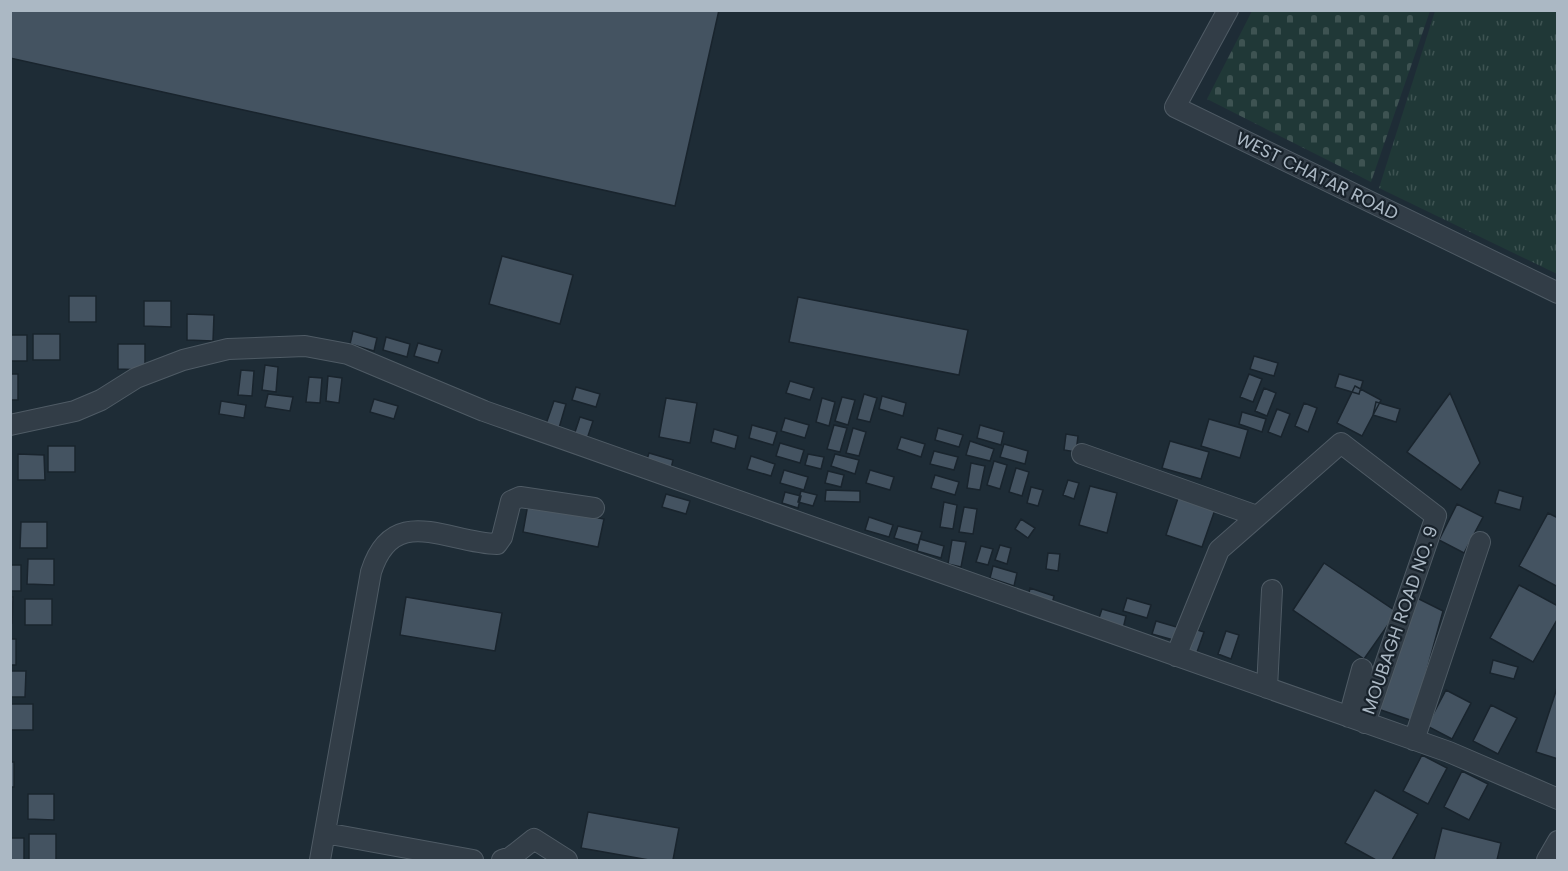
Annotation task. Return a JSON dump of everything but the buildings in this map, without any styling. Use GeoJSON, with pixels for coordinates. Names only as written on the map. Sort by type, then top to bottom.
{"type":"FeatureCollection","features":[{"type":"Feature","properties":{"kind":"street","name":"WEST CHATAR ROAD"},"geometry":{"type":"LineString","coordinates":[[1228,10],[1175,107],[1557,293]]}},
{"type":"Feature","properties":{"kind":"street"},"geometry":{"type":"LineString","coordinates":[[10,424],[75,411],[101,400],[136,378],[183,360],[228,349],[305,346],[348,354],[495,415],[1449,752],[1557,799]]}},
{"type":"Feature","properties":{"kind":"street","name":"MOUBAGH ROAD NO. 9"},"geometry":{"type":"LineString","coordinates":[[1257,516],[1341,443],[1436,516],[1357,720]]}},
{"type":"Feature","properties":{"kind":"street"},"geometry":{"type":"LineString","coordinates":[[1082,454],[1257,516],[1219,550],[1176,656]]}},
{"type":"Feature","properties":{"kind":"street"},"geometry":{"type":"LineString","coordinates":[[320,861],[371,572],[381,548],[389,539],[414,531],[497,544],[502,537],[511,501],[520,497],[594,508]]}},
{"type":"Feature","properties":{"kind":"street"},"geometry":{"type":"LineString","coordinates":[[1414,740],[1480,543]]}},
{"type":"Feature","properties":{"kind":"street"},"geometry":{"type":"LineString","coordinates":[[1267,688],[1272,590]]}},
{"type":"Feature","properties":{"kind":"street"},"geometry":{"type":"LineString","coordinates":[[1357,720],[1362,669]]}},
{"type":"Feature","properties":{"kind":"street"},"geometry":{"type":"LineString","coordinates":[[325,833],[473,861]]}},
{"type":"Feature","properties":{"kind":"street"},"geometry":{"type":"LineString","coordinates":[[502,861],[522,850],[534,839],[567,861]]}},
{"type":"Feature","properties":{"kind":"street"},"geometry":{"type":"LineString","coordinates":[[1546,861],[1557,841]]}},
{"type":"Feature","properties":{"kind":"green space"},"geometry":{"type":"Polygon","coordinates":[[[1252,11],[1430,11],[1371,182],[1207,99],[1252,11]]]}},
{"type":"Feature","properties":{"kind":"green space"},"geometry":{"type":"Polygon","coordinates":[[[1435,11],[1557,11],[1557,274],[1379,188],[1435,11]]]}}]}
